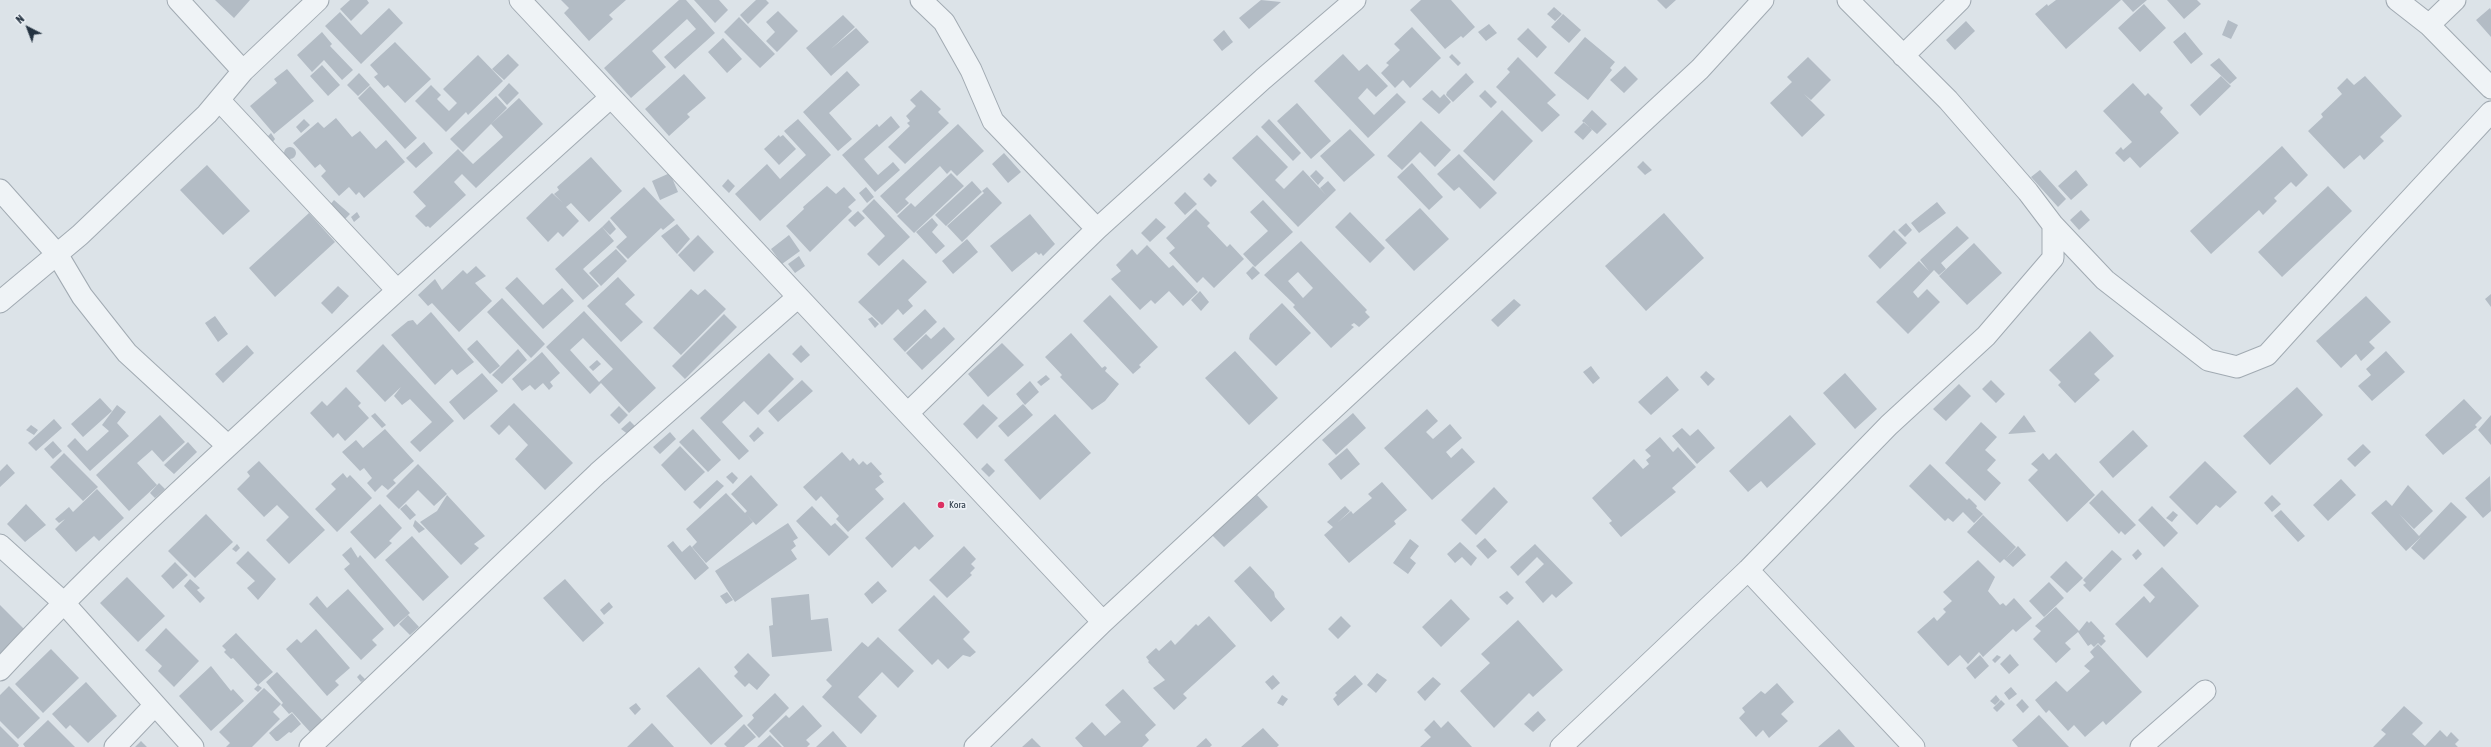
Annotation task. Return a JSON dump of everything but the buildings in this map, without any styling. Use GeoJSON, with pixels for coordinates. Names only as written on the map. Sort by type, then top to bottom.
{"type":"FeatureCollection","features":[{"type":"Feature","properties":{"kind":"street"},"geometry":{"type":"LineString","coordinates":[[178,0],[243,72]]}},
{"type":"Feature","properties":{"kind":"street"},"geometry":{"type":"LineString","coordinates":[[0,302],[91,224],[207,114],[243,72],[318,0]]}},
{"type":"Feature","properties":{"kind":"street"},"geometry":{"type":"LineString","coordinates":[[520,0],[1103,622]]}},
{"type":"Feature","properties":{"kind":"street"},"geometry":{"type":"LineString","coordinates":[[921,0],[944,22],[971,70],[993,121],[1097,229]]}},
{"type":"Feature","properties":{"kind":"street"},"geometry":{"type":"LineString","coordinates":[[908,414],[1097,229],[1263,79],[1356,0]]}},
{"type":"Feature","properties":{"kind":"street"},"geometry":{"type":"LineString","coordinates":[[975,747],[1103,622],[1700,69],[1763,0]]}},
{"type":"Feature","properties":{"kind":"street"},"geometry":{"type":"LineString","coordinates":[[1848,0],[1948,100],[1990,147],[2053,225],[2105,280],[2208,360],[2237,367],[2267,355],[2284,339],[2305,313],[2491,112]]}},
{"type":"Feature","properties":{"kind":"street"},"geometry":{"type":"LineString","coordinates":[[1903,56],[1960,0]]}},
{"type":"Feature","properties":{"kind":"street"},"geometry":{"type":"LineString","coordinates":[[2396,0],[2429,25],[2491,88]]}},
{"type":"Feature","properties":{"kind":"street"},"geometry":{"type":"LineString","coordinates":[[2429,25],[2454,0]]}},
{"type":"Feature","properties":{"kind":"street"},"geometry":{"type":"LineString","coordinates":[[0,670],[63,602],[151,516],[396,289],[611,97]]}},
{"type":"Feature","properties":{"kind":"street"},"geometry":{"type":"LineString","coordinates":[[220,100],[396,289]]}},
{"type":"Feature","properties":{"kind":"street"},"geometry":{"type":"LineString","coordinates":[[0,190],[57,254],[82,296],[127,353],[228,446]]}},
{"type":"Feature","properties":{"kind":"street"},"geometry":{"type":"LineString","coordinates":[[1561,747],[1748,570],[1889,425],[1986,336],[2053,258],[2053,225]]}},
{"type":"Feature","properties":{"kind":"street"},"geometry":{"type":"LineString","coordinates":[[310,747],[598,473],[798,297]]}},
{"type":"Feature","properties":{"kind":"street"},"geometry":{"type":"LineString","coordinates":[[0,545],[63,602],[193,747]]}},
{"type":"Feature","properties":{"kind":"street"},"geometry":{"type":"LineString","coordinates":[[1748,570],[1914,747]]}},
{"type":"Feature","properties":{"kind":"street"},"geometry":{"type":"LineString","coordinates":[[2141,747],[2205,690]]}},
{"type":"Feature","properties":{"kind":"street"},"geometry":{"type":"LineString","coordinates":[[115,747],[155,705]]}},
{"type":"Feature","properties":{"kind":"place","name":"Kora"},"geometry":{"type":"Point","coordinates":[941,505]}}]}
